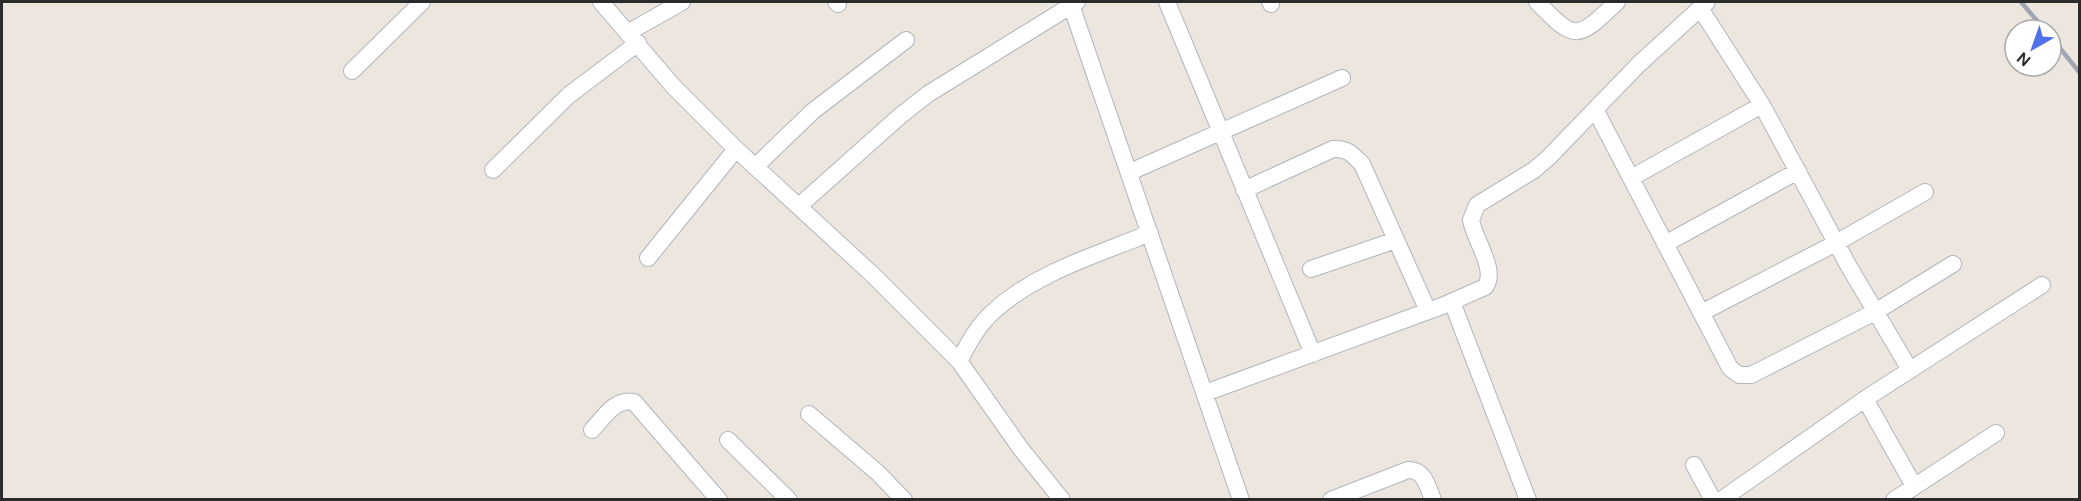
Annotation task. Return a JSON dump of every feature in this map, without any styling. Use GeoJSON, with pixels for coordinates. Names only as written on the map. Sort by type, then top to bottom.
{"type":"FeatureCollection","features":[{"type":"Feature","properties":{"kind":"street"},"geometry":{"type":"LineString","coordinates":[[352,71],[422,2]]}},
{"type":"Feature","properties":{"kind":"street"},"geometry":{"type":"LineString","coordinates":[[601,2],[673,86],[755,167],[874,276],[959,361],[1021,449],[1062,500]]}},
{"type":"Feature","properties":{"kind":"street"},"geometry":{"type":"LineString","coordinates":[[493,170],[569,95],[633,38],[682,2]]}},
{"type":"Feature","properties":{"kind":"street"},"geometry":{"type":"LineString","coordinates":[[1167,2],[1313,354]]}},
{"type":"Feature","properties":{"kind":"street"},"geometry":{"type":"LineString","coordinates":[[1537,2],[1561,26],[1571,32],[1581,31],[1594,24],[1617,2]]}},
{"type":"Feature","properties":{"kind":"street"},"geometry":{"type":"LineString","coordinates":[[799,206],[928,94],[1073,3],[1241,500]]}},
{"type":"Feature","properties":{"kind":"street"},"geometry":{"type":"LineString","coordinates":[[1205,393],[1452,302],[1485,287],[1490,282],[1490,272],[1472,227],[1472,212],[1477,205],[1534,170],[1596,111],[1639,64],[1703,5],[1762,105],[1836,243],[1910,370]]}},
{"type":"Feature","properties":{"kind":"street"},"geometry":{"type":"LineString","coordinates":[[755,167],[813,111],[906,40]]}},
{"type":"Feature","properties":{"kind":"street"},"geometry":{"type":"LineString","coordinates":[[1130,172],[1342,78]]}},
{"type":"Feature","properties":{"kind":"street"},"geometry":{"type":"LineString","coordinates":[[1631,178],[1762,105]]}},
{"type":"Feature","properties":{"kind":"street"},"geometry":{"type":"LineString","coordinates":[[1596,111],[1730,368],[1739,375],[1751,375],[1875,312],[1953,264]]}},
{"type":"Feature","properties":{"kind":"street"},"geometry":{"type":"LineString","coordinates":[[1244,190],[1333,149],[1342,148],[1350,151],[1362,164],[1428,311]]}},
{"type":"Feature","properties":{"kind":"street"},"geometry":{"type":"LineString","coordinates":[[648,258],[736,149]]}},
{"type":"Feature","properties":{"kind":"street"},"geometry":{"type":"LineString","coordinates":[[1665,244],[1798,171]]}},
{"type":"Feature","properties":{"kind":"street"},"geometry":{"type":"LineString","coordinates":[[1701,313],[1836,243],[1925,192]]}},
{"type":"Feature","properties":{"kind":"street"},"geometry":{"type":"LineString","coordinates":[[959,361],[972,336],[993,312],[1030,285],[1068,266],[1150,232]]}},
{"type":"Feature","properties":{"kind":"street"},"geometry":{"type":"LineString","coordinates":[[1311,269],[1396,240]]}},
{"type":"Feature","properties":{"kind":"street"},"geometry":{"type":"LineString","coordinates":[[1721,500],[1865,399],[2042,285]]}},
{"type":"Feature","properties":{"kind":"street"},"geometry":{"type":"LineString","coordinates":[[1452,302],[1528,500]]}},
{"type":"Feature","properties":{"kind":"street"},"geometry":{"type":"LineString","coordinates":[[1865,399],[1914,486]]}},
{"type":"Feature","properties":{"kind":"street"},"geometry":{"type":"LineString","coordinates":[[592,430],[618,403],[634,402],[719,500]]}},
{"type":"Feature","properties":{"kind":"street"},"geometry":{"type":"LineString","coordinates":[[809,414],[878,473],[904,500]]}},
{"type":"Feature","properties":{"kind":"street"},"geometry":{"type":"LineString","coordinates":[[1894,500],[1996,433]]}},
{"type":"Feature","properties":{"kind":"street"},"geometry":{"type":"LineString","coordinates":[[728,440],[779,496]]}},
{"type":"Feature","properties":{"kind":"street"},"geometry":{"type":"LineString","coordinates":[[1694,465],[1713,500]]}},
{"type":"Feature","properties":{"kind":"street"},"geometry":{"type":"LineString","coordinates":[[1331,500],[1413,470],[1422,476],[1433,500]]}},
{"type":"Feature","properties":{"kind":"railway"},"geometry":{"type":"LineString","coordinates":[[2021,2],[2035,18]]}},
{"type":"Feature","properties":{"kind":"railway"},"geometry":{"type":"LineString","coordinates":[[2063,52],[2080,73]]}}]}
